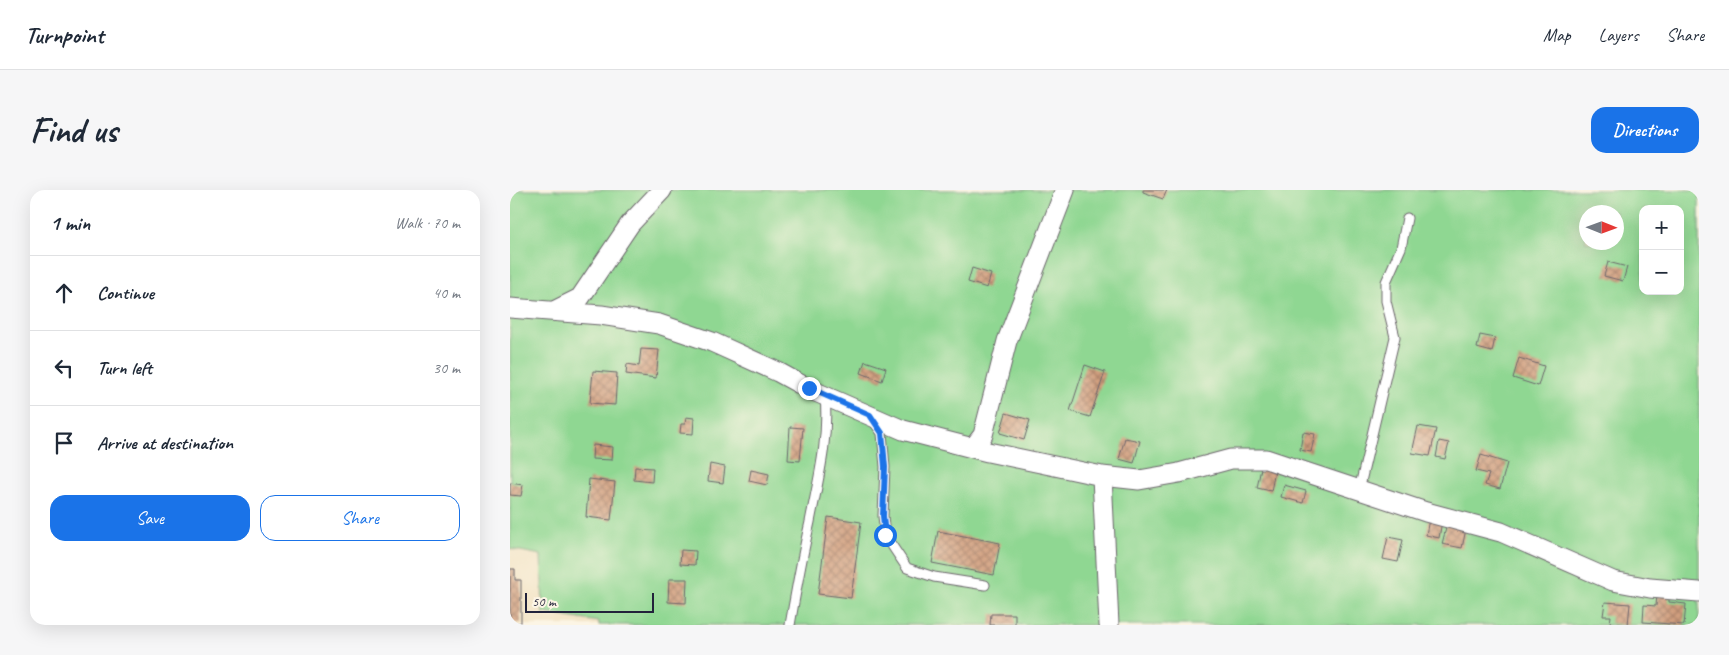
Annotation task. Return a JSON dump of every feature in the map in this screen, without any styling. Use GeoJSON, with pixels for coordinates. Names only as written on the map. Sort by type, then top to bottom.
{"type":"FeatureCollection","features":[{"type":"Feature","properties":{"kind":"street"},"geometry":{"type":"LineString","coordinates":[[553,311],[580,298],[630,224],[662,190]]}},
{"type":"Feature","properties":{"kind":"street"},"geometry":{"type":"LineString","coordinates":[[973,448],[983,435],[1007,341],[1066,190]]}},
{"type":"Feature","properties":{"kind":"street"},"geometry":{"type":"LineString","coordinates":[[510,308],[602,315],[659,324],[712,342],[825,396],[904,430],[973,448],[1102,476],[1139,480],[1179,473],[1231,459],[1266,459],[1426,512],[1502,532],[1613,581],[1650,588],[1699,592]]}},
{"type":"Feature","properties":{"kind":"street"},"geometry":{"type":"LineString","coordinates":[[1102,476],[1109,625]]}},
{"type":"Feature","properties":{"kind":"lane"},"geometry":{"type":"LineString","coordinates":[[1359,490],[1395,337],[1386,301],[1386,282],[1401,248],[1407,218]]}},
{"type":"Feature","properties":{"kind":"lane"},"geometry":{"type":"LineString","coordinates":[[790,625],[804,548],[820,478],[827,420],[825,396]]}},
{"type":"Feature","properties":{"kind":"lane"},"geometry":{"type":"LineString","coordinates":[[870,415],[882,433],[885,467],[883,516],[885,535],[907,568],[934,577],[985,585]]}},
{"type":"Feature","properties":{"kind":"green space"},"geometry":{"type":"Polygon","coordinates":[[[510,190],[1699,190],[1699,625],[599,625],[599,622],[543,613],[541,555],[510,549],[510,190]]]}},
{"type":"Feature","properties":{"kind":"building"},"geometry":{"type":"Polygon","coordinates":[[[1143,190],[1167,190],[1163,199],[1143,192],[1143,190]]]}},
{"type":"Feature","properties":{"kind":"building"},"geometry":{"type":"Polygon","coordinates":[[[1608,262],[1627,267],[1623,281],[1604,276],[1608,262]]]}},
{"type":"Feature","properties":{"kind":"building"},"geometry":{"type":"Polygon","coordinates":[[[972,268],[991,274],[987,288],[968,282],[972,268]]]}},
{"type":"Feature","properties":{"kind":"building"},"geometry":{"type":"Polygon","coordinates":[[[1480,335],[1495,338],[1492,352],[1477,348],[1480,335]]]}},
{"type":"Feature","properties":{"kind":"building"},"geometry":{"type":"Polygon","coordinates":[[[641,349],[659,350],[656,378],[626,374],[627,364],[639,366],[641,349]]]}},
{"type":"Feature","properties":{"kind":"building"},"geometry":{"type":"Polygon","coordinates":[[[1519,358],[1544,366],[1538,386],[1513,378],[1519,358]]]}},
{"type":"Feature","properties":{"kind":"building"},"geometry":{"type":"Polygon","coordinates":[[[865,361],[886,368],[882,381],[861,373],[865,361]]]}},
{"type":"Feature","properties":{"kind":"building"},"geometry":{"type":"Polygon","coordinates":[[[1085,365],[1105,372],[1090,417],[1070,411],[1085,365]]]}},
{"type":"Feature","properties":{"kind":"building"},"geometry":{"type":"Polygon","coordinates":[[[593,371],[617,373],[615,405],[590,403],[593,371]]]}},
{"type":"Feature","properties":{"kind":"building"},"geometry":{"type":"Polygon","coordinates":[[[1006,413],[1030,420],[1024,440],[1000,433],[1006,413]]]}},
{"type":"Feature","properties":{"kind":"building"},"geometry":{"type":"Polygon","coordinates":[[[686,417],[694,418],[693,434],[680,433],[681,424],[685,424],[686,417]]]}},
{"type":"Feature","properties":{"kind":"building"},"geometry":{"type":"Polygon","coordinates":[[[1418,426],[1436,429],[1430,456],[1412,453],[1418,426]]]}},
{"type":"Feature","properties":{"kind":"building"},"geometry":{"type":"Polygon","coordinates":[[[790,427],[803,428],[800,461],[788,460],[790,427]]]}},
{"type":"Feature","properties":{"kind":"building"},"geometry":{"type":"Polygon","coordinates":[[[1303,432],[1315,434],[1311,452],[1300,450],[1303,432]]]}},
{"type":"Feature","properties":{"kind":"building"},"geometry":{"type":"Polygon","coordinates":[[[1125,438],[1140,441],[1134,463],[1119,459],[1125,438]]]}},
{"type":"Feature","properties":{"kind":"building"},"geometry":{"type":"Polygon","coordinates":[[[1439,441],[1449,443],[1445,459],[1436,457],[1439,441]]]}},
{"type":"Feature","properties":{"kind":"building"},"geometry":{"type":"Polygon","coordinates":[[[593,445],[613,447],[612,460],[592,459],[593,445]]]}},
{"type":"Feature","properties":{"kind":"building"},"geometry":{"type":"Polygon","coordinates":[[[1481,455],[1507,463],[1500,489],[1485,485],[1489,474],[1476,471],[1481,455]]]}},
{"type":"Feature","properties":{"kind":"building"},"geometry":{"type":"Polygon","coordinates":[[[710,464],[725,467],[723,483],[708,481],[710,464]]]}},
{"type":"Feature","properties":{"kind":"building"},"geometry":{"type":"Polygon","coordinates":[[[635,467],[653,468],[652,482],[634,480],[635,467]]]}},
{"type":"Feature","properties":{"kind":"building"},"geometry":{"type":"Polygon","coordinates":[[[1261,468],[1275,471],[1271,491],[1257,488],[1261,468]]]}},
{"type":"Feature","properties":{"kind":"building"},"geometry":{"type":"Polygon","coordinates":[[[751,470],[769,474],[767,485],[749,481],[751,470]]]}},
{"type":"Feature","properties":{"kind":"building"},"geometry":{"type":"Polygon","coordinates":[[[589,479],[615,482],[611,520],[586,517],[589,479]]]}},
{"type":"Feature","properties":{"kind":"building"},"geometry":{"type":"Polygon","coordinates":[[[510,483],[523,485],[521,496],[510,495],[510,483]]]}},
{"type":"Feature","properties":{"kind":"building"},"geometry":{"type":"Polygon","coordinates":[[[1284,485],[1306,491],[1303,503],[1281,497],[1284,485]]]}},
{"type":"Feature","properties":{"kind":"building"},"geometry":{"type":"Polygon","coordinates":[[[828,517],[861,522],[851,598],[818,594],[828,517]]]}},
{"type":"Feature","properties":{"kind":"building"},"geometry":{"type":"Polygon","coordinates":[[[1429,519],[1442,521],[1439,538],[1426,535],[1429,519]]]}},
{"type":"Feature","properties":{"kind":"building"},"geometry":{"type":"Polygon","coordinates":[[[1447,524],[1466,529],[1462,548],[1442,544],[1447,524]]]}},
{"type":"Feature","properties":{"kind":"building"},"geometry":{"type":"Polygon","coordinates":[[[938,531],[1000,543],[994,575],[932,563],[938,531]]]}},
{"type":"Feature","properties":{"kind":"building"},"geometry":{"type":"Polygon","coordinates":[[[1388,537],[1403,540],[1398,562],[1383,559],[1388,537]]]}},
{"type":"Feature","properties":{"kind":"building"},"geometry":{"type":"Polygon","coordinates":[[[681,550],[696,551],[695,565],[680,564],[681,550]]]}},
{"type":"Feature","properties":{"kind":"building"},"geometry":{"type":"Polygon","coordinates":[[[510,569],[515,569],[515,580],[521,580],[521,623],[510,623],[510,569]]]}},
{"type":"Feature","properties":{"kind":"building"},"geometry":{"type":"Polygon","coordinates":[[[669,579],[687,579],[686,603],[668,602],[669,579]]]}},
{"type":"Feature","properties":{"kind":"building"},"geometry":{"type":"Polygon","coordinates":[[[1657,594],[1669,595],[1669,602],[1686,604],[1684,625],[1643,622],[1644,605],[1656,606],[1657,594]]]}},
{"type":"Feature","properties":{"kind":"building"},"geometry":{"type":"Polygon","coordinates":[[[1605,602],[1630,604],[1628,625],[1610,623],[1611,616],[1603,616],[1605,602]]]}},
{"type":"Feature","properties":{"kind":"building"},"geometry":{"type":"Polygon","coordinates":[[[991,614],[1015,614],[1015,625],[990,625],[991,614]]]}},
{"type":"Feature","properties":{"kind":"route"},"geometry":{"type":"LineString","coordinates":[[809,388],[870,415],[882,433],[885,467],[883,516],[885,535]]}}]}
